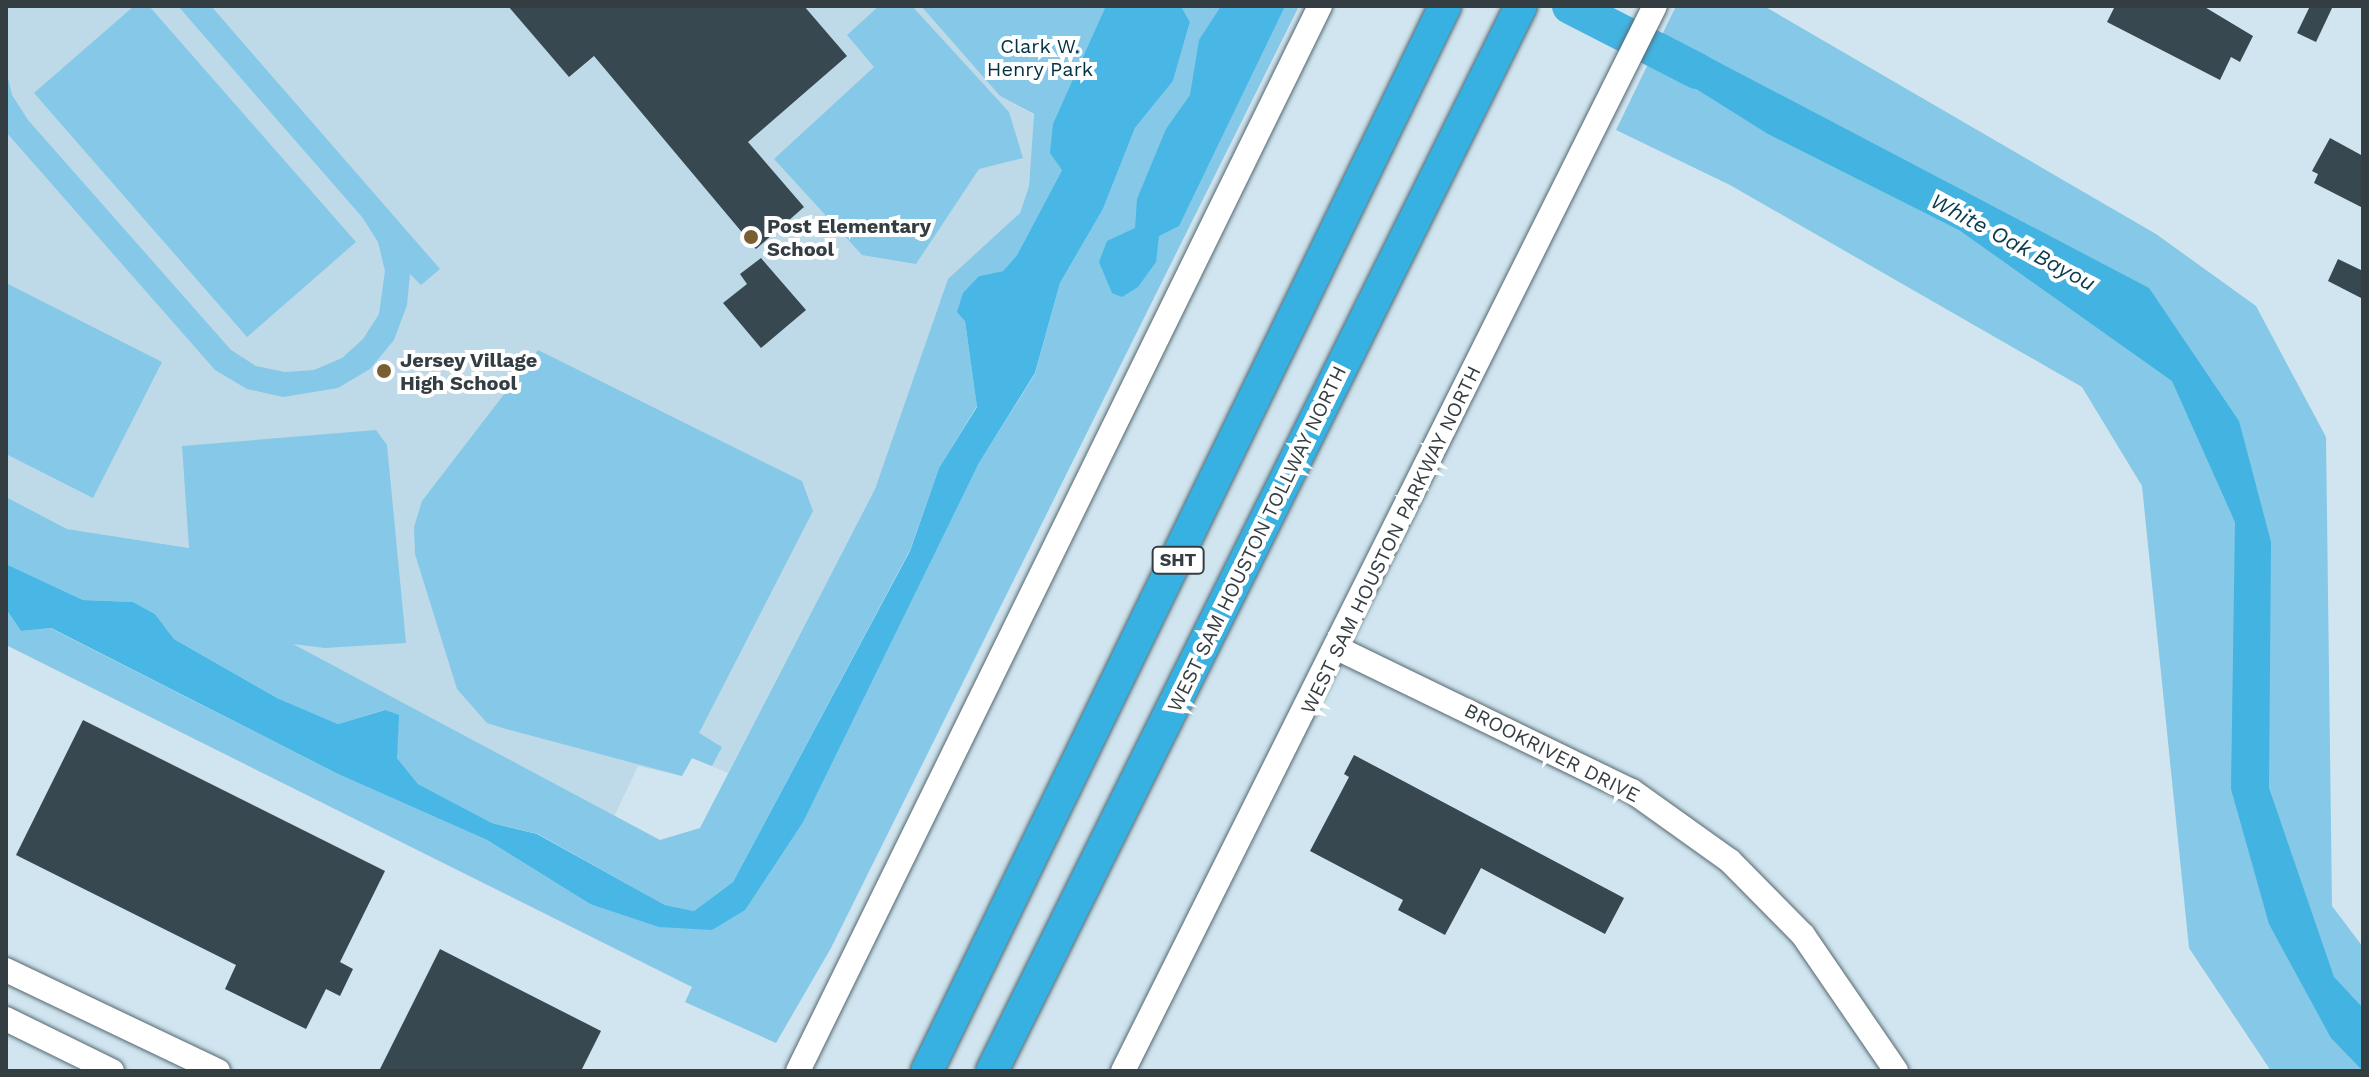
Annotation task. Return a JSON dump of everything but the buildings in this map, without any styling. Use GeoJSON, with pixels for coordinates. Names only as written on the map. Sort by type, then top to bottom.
{"type":"FeatureCollection","features":[{"type":"Feature","properties":{"kind":"highway","name":"SHT"},"geometry":{"type":"LineString","coordinates":[[927,1071],[1445,6]]}},
{"type":"Feature","properties":{"kind":"highway","name":"WEST SAM HOUSTON TOLLWAY NORTH"},"geometry":{"type":"LineString","coordinates":[[992,1071],[1521,6]]}},
{"type":"Feature","properties":{"kind":"main road"},"geometry":{"type":"LineString","coordinates":[[798,1071],[1320,6]]}},
{"type":"Feature","properties":{"kind":"main road","name":"WEST SAM HOUSTON PARKWAY NORTH"},"geometry":{"type":"LineString","coordinates":[[1123,1071],[1337,648],[1655,6]]}},
{"type":"Feature","properties":{"kind":"main road","name":"BROOKRIVER DRIVE"},"geometry":{"type":"LineString","coordinates":[[1337,648],[1632,791],[1730,861],[1803,935],[1896,1071]]}},
{"type":"Feature","properties":{"kind":"main road"},"geometry":{"type":"LineString","coordinates":[[6,970],[218,1071]]}},
{"type":"Feature","properties":{"kind":"main road"},"geometry":{"type":"LineString","coordinates":[[6,1019],[112,1071]]}},
{"type":"Feature","properties":{"kind":"shaded area","name":"Jersey Village High School"},"geometry":{"type":"Polygon","coordinates":[[[6,6],[921,6],[1000,96],[1034,115],[1029,186],[1020,213],[948,280],[875,489],[728,773],[692,758],[682,776],[638,766],[614,817],[263,629],[190,548],[67,529],[6,497],[6,6]]]}},
{"type":"Feature","properties":{"kind":"shaded area"},"geometry":{"type":"Polygon","coordinates":[[[1106,6],[1181,6],[1190,22],[1173,81],[1135,128],[1103,209],[1060,283],[1035,373],[979,463],[803,822],[745,910],[712,930],[659,927],[590,904],[487,840],[338,774],[51,628],[21,631],[6,609],[6,564],[83,600],[133,602],[155,614],[174,639],[277,698],[338,724],[385,710],[399,715],[397,758],[418,784],[492,823],[537,834],[665,905],[694,911],[733,882],[910,551],[939,468],[977,407],[965,321],[957,312],[963,293],[979,276],[1003,271],[1017,255],[1062,170],[1050,153],[1053,124],[1106,6]]]}},
{"type":"Feature","properties":{"kind":"shaded area"},"geometry":{"type":"Polygon","coordinates":[[[1221,6],[1285,6],[1179,226],[1159,236],[1156,262],[1138,287],[1122,297],[1112,293],[1099,262],[1107,241],[1135,228],[1137,199],[1166,129],[1190,95],[1199,40],[1221,6]]]}},
{"type":"Feature","properties":{"kind":"green space"},"geometry":{"type":"Polygon","coordinates":[[[134,6],[149,6],[356,242],[247,337],[34,93],[134,6]]]}},
{"type":"Feature","properties":{"kind":"green space"},"geometry":{"type":"Polygon","coordinates":[[[178,6],[211,6],[440,269],[421,285],[410,274],[407,305],[394,340],[370,369],[338,388],[283,397],[247,389],[215,370],[6,132],[6,70],[12,95],[28,120],[231,350],[256,366],[285,372],[314,370],[342,358],[363,339],[379,314],[385,271],[378,242],[362,217],[178,6]]]}},
{"type":"Feature","properties":{"kind":"green space"},"geometry":{"type":"Polygon","coordinates":[[[879,6],[912,6],[1009,112],[1023,158],[979,169],[916,264],[862,255],[774,159],[874,67],[847,35],[879,6]]]}},
{"type":"Feature","properties":{"kind":"green space","name":"Clark W. Henry Park"},"geometry":{"type":"Polygon","coordinates":[[[921,6],[1123,6],[1062,170],[1017,255],[1003,271],[979,276],[965,321],[977,406],[939,468],[910,550],[733,882],[694,911],[665,905],[538,834],[492,823],[418,784],[397,758],[384,710],[338,724],[277,698],[174,639],[155,614],[133,602],[83,600],[6,564],[6,497],[67,529],[189,548],[182,446],[376,430],[387,445],[406,643],[325,648],[293,644],[660,840],[700,828],[875,489],[948,279],[1020,213],[1029,186],[1034,114],[1000,96],[921,6]]]}},
{"type":"Feature","properties":{"kind":"green space"},"geometry":{"type":"Polygon","coordinates":[[[1181,6],[1299,6],[831,948],[776,1043],[685,1002],[692,987],[6,645],[6,609],[21,631],[50,628],[338,774],[487,840],[590,904],[712,930],[856,711],[979,463],[1035,374],[1060,283],[1103,209],[1135,128],[1173,81],[1190,22],[1181,6]]]}},
{"type":"Feature","properties":{"kind":"green space"},"geometry":{"type":"Polygon","coordinates":[[[1676,6],[1764,6],[2156,234],[2256,306],[2326,437],[2332,906],[2363,947],[2363,1071],[2271,1071],[2189,948],[2142,486],[2082,387],[1730,185],[1616,130],[1676,6]]]}},
{"type":"Feature","properties":{"kind":"green space"},"geometry":{"type":"Polygon","coordinates":[[[6,283],[162,362],[93,498],[6,454],[6,283]]]}},
{"type":"Feature","properties":{"kind":"green space"},"geometry":{"type":"Polygon","coordinates":[[[538,350],[802,481],[813,511],[699,733],[722,747],[712,766],[692,758],[682,776],[506,729],[487,723],[457,689],[415,554],[414,527],[422,501],[538,350]]]}},
{"type":"Feature","properties":{"kind":"water"},"geometry":{"type":"Polygon","coordinates":[[[1663,33],[2149,288],[2239,421],[2271,542],[2269,788],[2334,977],[2363,1008],[2363,1071],[2331,1038],[2269,924],[2231,789],[2235,522],[2172,381],[1959,230],[1768,134],[1650,60],[1663,33]]]}},
{"type":"Feature","properties":{"kind":"waterway","name":"White Oak Bayou"},"geometry":{"type":"LineString","coordinates":[[1570,6],[1697,71]]}},
{"type":"Feature","properties":{"kind":"place","name":"Post Elementary School"},"geometry":{"type":"Point","coordinates":[751,237]}},
{"type":"Feature","properties":{"kind":"place","name":"Jersey Village High School"},"geometry":{"type":"Point","coordinates":[384,371]}}]}
